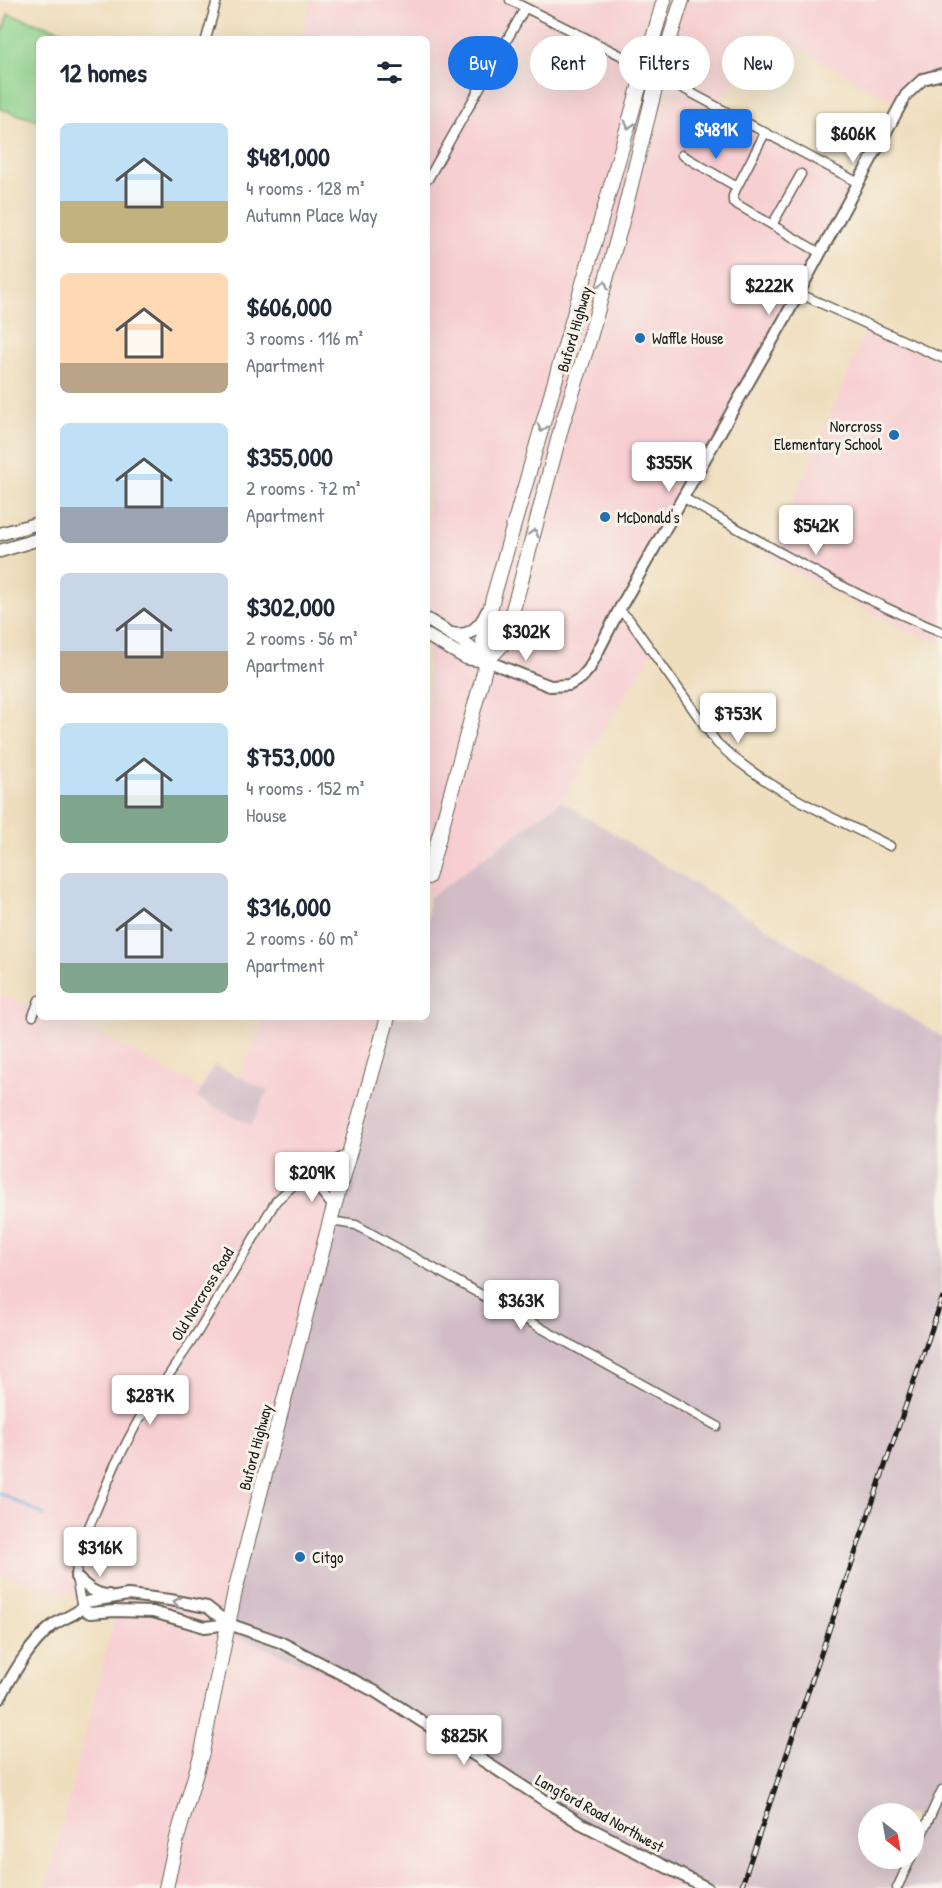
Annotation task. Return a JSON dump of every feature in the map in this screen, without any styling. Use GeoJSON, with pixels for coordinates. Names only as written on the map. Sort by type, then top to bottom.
{"type":"FeatureCollection","features":[{"type":"Feature","properties":{"kind":"main road","name":"Buford Highway"},"geometry":{"type":"LineString","coordinates":[[653,36],[664,0]]}},
{"type":"Feature","properties":{"kind":"main road","name":"Buford Highway"},"geometry":{"type":"LineString","coordinates":[[671,36],[682,0]]}},
{"type":"Feature","properties":{"kind":"main road","name":"Buford Highway"},"geometry":{"type":"LineString","coordinates":[[430,870],[487,661],[483,641],[493,598],[638,90]]}},
{"type":"Feature","properties":{"kind":"main road","name":"Buford Highway"},"geometry":{"type":"LineString","coordinates":[[487,661],[503,644],[570,399],[620,229],[655,90]]}},
{"type":"Feature","properties":{"kind":"main road"},"geometry":{"type":"LineString","coordinates":[[552,394],[570,399]]}},
{"type":"Feature","properties":{"kind":"main road"},"geometry":{"type":"LineString","coordinates":[[0,534],[36,524]]}},
{"type":"Feature","properties":{"kind":"main road"},"geometry":{"type":"LineString","coordinates":[[0,551],[36,540]]}},
{"type":"Feature","properties":{"kind":"main road"},"geometry":{"type":"LineString","coordinates":[[451,634],[460,636],[482,623],[493,598]]}},
{"type":"Feature","properties":{"kind":"main road"},"geometry":{"type":"LineString","coordinates":[[430,621],[487,661]]}},
{"type":"Feature","properties":{"kind":"main road"},"geometry":{"type":"LineString","coordinates":[[430,637],[466,658],[487,661]]}},
{"type":"Feature","properties":{"kind":"main road","name":"Buford Highway"},"geometry":{"type":"LineString","coordinates":[[166,1888],[177,1838],[200,1761],[235,1591],[332,1214],[387,1020]]}},
{"type":"Feature","properties":{"kind":"street"},"geometry":{"type":"LineString","coordinates":[[207,36],[217,0]]}},
{"type":"Feature","properties":{"kind":"street"},"geometry":{"type":"LineString","coordinates":[[510,0],[619,55]]}},
{"type":"Feature","properties":{"kind":"street"},"geometry":{"type":"LineString","coordinates":[[430,175],[525,8]]}},
{"type":"Feature","properties":{"kind":"street"},"geometry":{"type":"LineString","coordinates":[[487,661],[550,686],[569,685],[581,678],[589,669],[619,610],[911,89],[923,79],[942,74]]}},
{"type":"Feature","properties":{"kind":"street"},"geometry":{"type":"LineString","coordinates":[[684,90],[859,183]]}},
{"type":"Feature","properties":{"kind":"street"},"geometry":{"type":"LineString","coordinates":[[765,133],[737,187],[733,198],[736,205],[820,253]]}},
{"type":"Feature","properties":{"kind":"street"},"geometry":{"type":"LineString","coordinates":[[682,156],[737,187]]}},
{"type":"Feature","properties":{"kind":"street"},"geometry":{"type":"LineString","coordinates":[[772,225],[801,174]]}},
{"type":"Feature","properties":{"kind":"street"},"geometry":{"type":"LineString","coordinates":[[798,293],[941,356]]}},
{"type":"Feature","properties":{"kind":"street"},"geometry":{"type":"LineString","coordinates":[[682,497],[807,567],[896,613],[942,632]]}},
{"type":"Feature","properties":{"kind":"street"},"geometry":{"type":"LineString","coordinates":[[619,610],[629,619],[717,742],[730,755],[744,767],[782,790],[890,846]]}},
{"type":"Feature","properties":{"kind":"street"},"geometry":{"type":"LineString","coordinates":[[33,1016],[36,1008]]}},
{"type":"Feature","properties":{"kind":"street","name":"Old Norcross Road"},"geometry":{"type":"LineString","coordinates":[[82,1609],[76,1577],[78,1553],[115,1465],[138,1421],[197,1334],[276,1201],[306,1174],[330,1164],[350,1151]]}},
{"type":"Feature","properties":{"kind":"street"},"geometry":{"type":"LineString","coordinates":[[295,1184],[306,1182],[314,1184],[332,1214],[356,1225],[717,1426]]}},
{"type":"Feature","properties":{"kind":"street"},"geometry":{"type":"LineString","coordinates":[[76,1577],[88,1589],[103,1595],[118,1596]]}},
{"type":"Feature","properties":{"kind":"street","name":"Langford Road Northwest"},"geometry":{"type":"LineString","coordinates":[[229,1624],[205,1627],[153,1612],[90,1613],[82,1609],[86,1602],[128,1595],[207,1607],[229,1624],[280,1642],[363,1685],[580,1823],[707,1888]]}},
{"type":"Feature","properties":{"kind":"street"},"geometry":{"type":"LineString","coordinates":[[0,1698],[32,1645],[54,1624],[82,1609]]}},
{"type":"Feature","properties":{"kind":"street"},"geometry":{"type":"LineString","coordinates":[[924,1830],[942,1790]]}},
{"type":"Feature","properties":{"kind":"street"},"geometry":{"type":"LineString","coordinates":[[897,1888],[905,1869]]}},
{"type":"Feature","properties":{"kind":"shaded area"},"geometry":{"type":"Polygon","coordinates":[[[311,0],[942,0],[942,80],[927,73],[904,108],[794,45],[794,36],[779,36],[767,29],[763,36],[722,36],[722,90],[728,90],[714,112],[858,180],[741,413],[659,536],[617,613],[654,649],[561,801],[430,898],[430,36],[302,36],[311,0]]]}},
{"type":"Feature","properties":{"kind":"shaded area"},"geometry":{"type":"Polygon","coordinates":[[[867,329],[942,363],[942,644],[899,627],[769,558],[867,329]]]}},
{"type":"Feature","properties":{"kind":"shaded area"},"geometry":{"type":"Polygon","coordinates":[[[561,801],[942,1037],[942,1888],[686,1888],[385,1696],[220,1630],[392,1020],[430,1020],[430,898],[561,801]]]}},
{"type":"Feature","properties":{"kind":"shaded area"},"geometry":{"type":"Polygon","coordinates":[[[0,995],[36,1007],[36,1020],[72,1020],[228,1102],[264,1020],[393,1020],[385,1696],[686,1888],[46,1888],[117,1608],[0,1575],[0,995]]]}},
{"type":"Feature","properties":{"kind":"shaded area"},"geometry":{"type":"Polygon","coordinates":[[[214,1065],[268,1091],[251,1125],[197,1098],[214,1065]]]}},
{"type":"Feature","properties":{"kind":"green space"},"geometry":{"type":"Polygon","coordinates":[[[8,14],[79,36],[36,36],[36,120],[0,109],[0,40],[8,14]]]}},
{"type":"Feature","properties":{"kind":"waterway"},"geometry":{"type":"LineString","coordinates":[[0,1493],[44,1515]]}},
{"type":"Feature","properties":{"kind":"railway"},"geometry":{"type":"LineString","coordinates":[[741,1888],[942,1299]]}},
{"type":"Feature","properties":{"kind":"place","name":"Waffle House"},"geometry":{"type":"Point","coordinates":[640,338]}},
{"type":"Feature","properties":{"kind":"place","name":"Norcross Elementary School"},"geometry":{"type":"Point","coordinates":[894,435]}},
{"type":"Feature","properties":{"kind":"place","name":"McDonald's"},"geometry":{"type":"Point","coordinates":[605,517]}},
{"type":"Feature","properties":{"kind":"place","name":"Citgo"},"geometry":{"type":"Point","coordinates":[300,1557]}}]}
